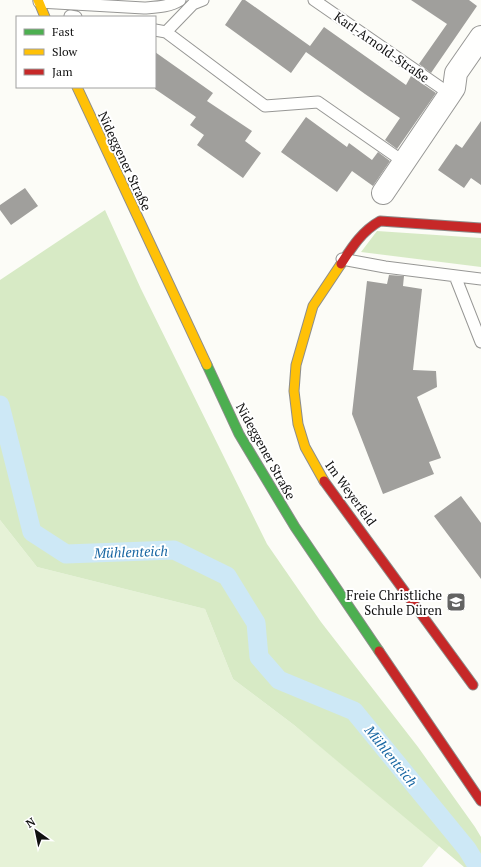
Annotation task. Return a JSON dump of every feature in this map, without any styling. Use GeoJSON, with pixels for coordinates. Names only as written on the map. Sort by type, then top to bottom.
{"type":"FeatureCollection","features":[{"type":"Feature","properties":{"kind":"main road"},"geometry":{"type":"LineString","coordinates":[[38,1],[45,16]]}},
{"type":"Feature","properties":{"kind":"main road","name":"Nideggener Straße"},"geometry":{"type":"LineString","coordinates":[[76,88],[239,434],[295,527],[481,802]]}},
{"type":"Feature","properties":{"kind":"main road","name":"Im Weyerfeld"},"geometry":{"type":"LineString","coordinates":[[474,685],[319,474],[305,447],[298,424],[294,391],[296,366],[313,306],[342,259],[368,228],[380,221],[481,228]]}},
{"type":"Feature","properties":{"kind":"street"},"geometry":{"type":"LineString","coordinates":[[383,193],[454,88],[456,73],[481,37]]}},
{"type":"Feature","properties":{"kind":"lane"},"geometry":{"type":"LineString","coordinates":[[38,1],[144,8],[174,4],[180,0]]}},
{"type":"Feature","properties":{"kind":"lane"},"geometry":{"type":"LineString","coordinates":[[166,32],[194,4],[203,0]]}},
{"type":"Feature","properties":{"kind":"lane","name":"Karl-Arnold-Straße"},"geometry":{"type":"LineString","coordinates":[[314,0],[450,94]]}},
{"type":"Feature","properties":{"kind":"lane"},"geometry":{"type":"LineString","coordinates":[[156,30],[166,32],[264,106],[318,102],[404,162]]}},
{"type":"Feature","properties":{"kind":"lane"},"geometry":{"type":"LineString","coordinates":[[342,259],[481,279]]}},
{"type":"Feature","properties":{"kind":"lane"},"geometry":{"type":"LineString","coordinates":[[455,276],[481,342]]}},
{"type":"Feature","properties":{"kind":"lane"},"geometry":{"type":"LineString","coordinates":[[474,685],[481,696]]}},
{"type":"Feature","properties":{"kind":"green space"},"geometry":{"type":"Polygon","coordinates":[[[105,210],[141,289],[267,544],[321,622],[418,747],[475,827],[481,837],[481,867],[464,867],[294,725],[233,679],[205,609],[37,567],[0,520],[0,280],[105,210]]]}},
{"type":"Feature","properties":{"kind":"green space"},"geometry":{"type":"Polygon","coordinates":[[[377,231],[481,238],[481,267],[361,252],[377,231]]]}},
{"type":"Feature","properties":{"kind":"green space"},"geometry":{"type":"Polygon","coordinates":[[[0,520],[37,567],[205,609],[233,679],[294,725],[440,845],[422,867],[0,867],[0,520]]]}},
{"type":"Feature","properties":{"kind":"building"},"geometry":{"type":"Polygon","coordinates":[[[242,0],[245,0],[310,46],[324,27],[406,85],[411,76],[436,93],[397,149],[385,140],[400,118],[306,52],[291,73],[225,25],[242,0]]]}},
{"type":"Feature","properties":{"kind":"building"},"geometry":{"type":"Polygon","coordinates":[[[411,0],[469,0],[477,6],[431,73],[419,64],[447,24],[411,0]]]}},
{"type":"Feature","properties":{"kind":"building"},"geometry":{"type":"Polygon","coordinates":[[[156,53],[213,93],[207,101],[252,131],[245,141],[261,153],[243,178],[197,145],[204,135],[190,125],[196,117],[155,89],[156,53]]]}},
{"type":"Feature","properties":{"kind":"building"},"geometry":{"type":"Polygon","coordinates":[[[306,117],[347,147],[349,143],[372,160],[378,152],[390,161],[373,186],[352,171],[337,192],[281,152],[306,117]]]}},
{"type":"Feature","properties":{"kind":"building"},"geometry":{"type":"Polygon","coordinates":[[[481,121],[481,185],[471,178],[464,188],[438,170],[456,144],[462,148],[481,121]]]}},
{"type":"Feature","properties":{"kind":"building"},"geometry":{"type":"Polygon","coordinates":[[[25,188],[38,206],[11,225],[0,210],[0,205],[25,188]]]}},
{"type":"Feature","properties":{"kind":"building"},"geometry":{"type":"Polygon","coordinates":[[[389,275],[404,276],[403,286],[422,289],[413,370],[436,371],[437,387],[417,397],[441,458],[429,462],[434,474],[383,494],[352,414],[367,281],[387,284],[389,275]]]}},
{"type":"Feature","properties":{"kind":"building"},"geometry":{"type":"Polygon","coordinates":[[[461,496],[481,523],[481,579],[434,516],[461,496]]]}},
{"type":"Feature","properties":{"kind":"waterway","name":"Mühlenteich"},"geometry":{"type":"LineString","coordinates":[[0,405],[32,532],[66,554],[174,550],[227,576],[256,623],[259,657],[279,680],[354,711],[467,849],[478,867]]}},
{"type":"Feature","properties":{"kind":"traffic: fast"},"geometry":{"type":"LineString","coordinates":[[207,365],[239,434],[295,527],[379,651]]}},
{"type":"Feature","properties":{"kind":"traffic: slow"},"geometry":{"type":"LineString","coordinates":[[38,0],[45,16]]}},
{"type":"Feature","properties":{"kind":"traffic: slow"},"geometry":{"type":"LineString","coordinates":[[77,88],[207,365]]}},
{"type":"Feature","properties":{"kind":"traffic: slow"},"geometry":{"type":"LineString","coordinates":[[324,481],[305,447],[298,424],[294,391],[296,365],[313,306],[341,264]]}},
{"type":"Feature","properties":{"kind":"traffic: jam"},"geometry":{"type":"LineString","coordinates":[[341,264],[353,246],[368,230],[380,221],[481,228]]}},
{"type":"Feature","properties":{"kind":"traffic: jam"},"geometry":{"type":"LineString","coordinates":[[324,481],[473,685]]}},
{"type":"Feature","properties":{"kind":"traffic: jam"},"geometry":{"type":"LineString","coordinates":[[379,651],[481,801]]}},
{"type":"Feature","properties":{"kind":"place","name":"Freie Christliche Schule Düren"},"geometry":{"type":"Point","coordinates":[456,602]}}]}
